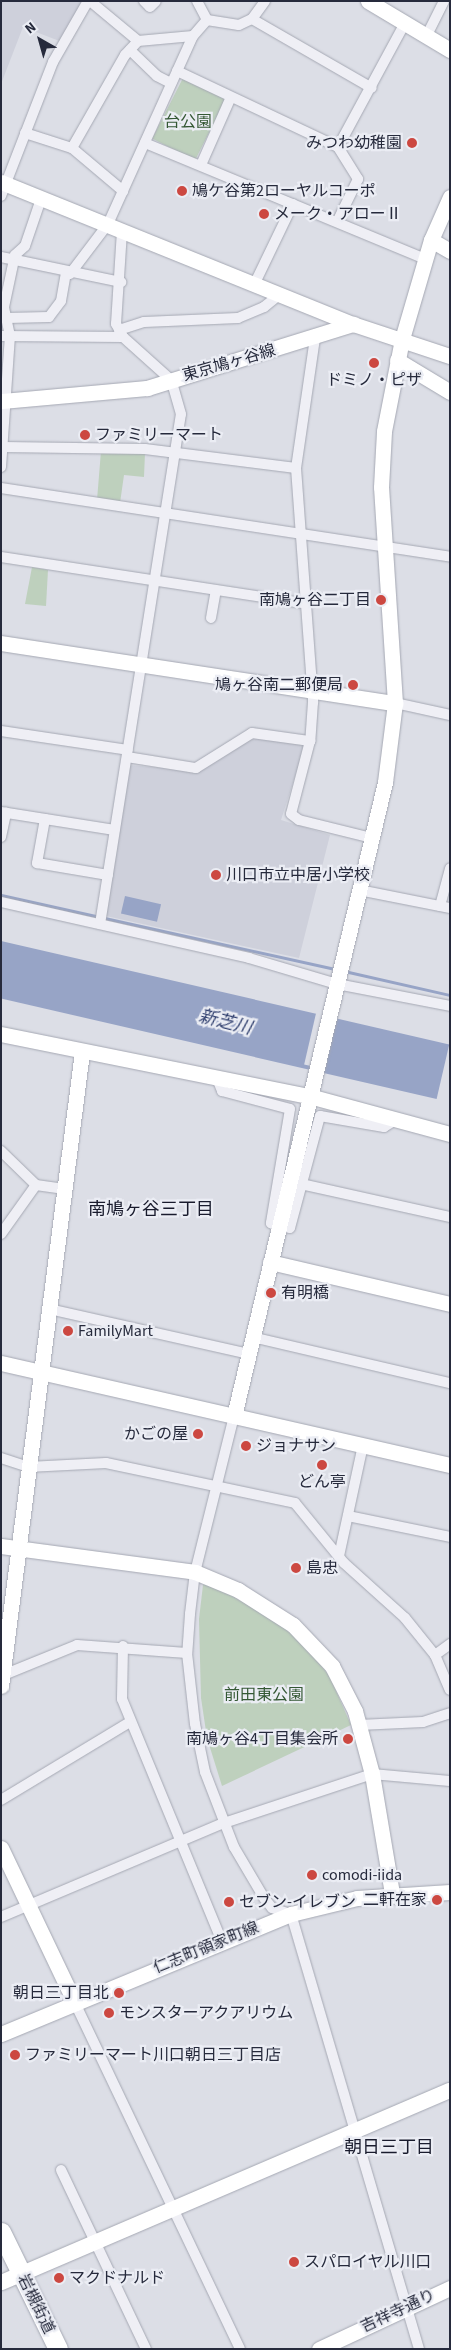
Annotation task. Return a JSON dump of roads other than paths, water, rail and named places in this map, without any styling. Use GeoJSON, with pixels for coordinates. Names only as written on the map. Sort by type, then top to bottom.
{"type":"FeatureCollection","features":[{"type":"Feature","properties":{"kind":"highway","name":"岩槻街道"},"geometry":{"type":"LineString","coordinates":[[1,2232],[11,2277],[58,2349]]}},
{"type":"Feature","properties":{"kind":"highway","name":"岩槻街道"},"geometry":{"type":"LineString","coordinates":[[1,2255],[47,2349]]}},
{"type":"Feature","properties":{"kind":"street"},"geometry":{"type":"LineString","coordinates":[[138,41],[89,1],[56,55],[2,187],[41,199],[108,224],[353,324],[450,356]]}},
{"type":"Feature","properties":{"kind":"street"},"geometry":{"type":"LineString","coordinates":[[144,1],[150,7],[156,1]]}},
{"type":"Feature","properties":{"kind":"street"},"geometry":{"type":"LineString","coordinates":[[196,1],[207,20]]}},
{"type":"Feature","properties":{"kind":"street"},"geometry":{"type":"LineString","coordinates":[[207,20],[239,25],[252,19],[265,1]]}},
{"type":"Feature","properties":{"kind":"street"},"geometry":{"type":"LineString","coordinates":[[426,37],[444,1]]}},
{"type":"Feature","properties":{"kind":"street"},"geometry":{"type":"LineString","coordinates":[[376,4],[404,25],[450,50]]}},
{"type":"Feature","properties":{"kind":"street"},"geometry":{"type":"LineString","coordinates":[[252,19],[372,88]]}},
{"type":"Feature","properties":{"kind":"street"},"geometry":{"type":"LineString","coordinates":[[6,318],[49,317],[61,301],[68,273],[108,224],[193,36],[207,20]]}},
{"type":"Feature","properties":{"kind":"street"},"geometry":{"type":"LineString","coordinates":[[338,147],[372,88],[404,25]]}},
{"type":"Feature","properties":{"kind":"street"},"geometry":{"type":"LineString","coordinates":[[72,148],[130,50],[138,41],[193,36]]}},
{"type":"Feature","properties":{"kind":"street"},"geometry":{"type":"LineString","coordinates":[[130,50],[157,76],[171,83]]}},
{"type":"Feature","properties":{"kind":"street"},"geometry":{"type":"LineString","coordinates":[[177,70],[338,147],[358,180],[338,220]]}},
{"type":"Feature","properties":{"kind":"street"},"geometry":{"type":"LineString","coordinates":[[201,165],[231,97]]}},
{"type":"Feature","properties":{"kind":"street"},"geometry":{"type":"LineString","coordinates":[[25,133],[72,148],[123,190]]}},
{"type":"Feature","properties":{"kind":"street"},"geometry":{"type":"LineString","coordinates":[[145,143],[293,204],[338,220],[425,259]]}},
{"type":"Feature","properties":{"kind":"street"},"geometry":{"type":"LineString","coordinates":[[419,2349],[292,1914],[272,1908],[264,1898],[224,1823],[200,1752],[187,1653],[195,1572],[234,1416],[387,772],[395,702],[384,546],[381,457],[402,339],[431,240],[450,197]]}},
{"type":"Feature","properties":{"kind":"street"},"geometry":{"type":"LineString","coordinates":[[1,467],[6,318],[13,262],[26,246],[41,199]]}},
{"type":"Feature","properties":{"kind":"street"},"geometry":{"type":"LineString","coordinates":[[254,285],[293,204]]}},
{"type":"Feature","properties":{"kind":"street"},"geometry":{"type":"LineString","coordinates":[[100,924],[167,512],[181,414],[171,380],[121,333],[122,231]]}},
{"type":"Feature","properties":{"kind":"street"},"geometry":{"type":"LineString","coordinates":[[431,240],[450,251]]}},
{"type":"Feature","properties":{"kind":"street"},"geometry":{"type":"LineString","coordinates":[[1,258],[13,262],[121,282]]}},
{"type":"Feature","properties":{"kind":"street"},"geometry":{"type":"LineString","coordinates":[[6,336],[121,333],[144,322],[238,318],[264,307],[279,295]]}},
{"type":"Feature","properties":{"kind":"street","name":"東京鳩ヶ谷線"},"geometry":{"type":"LineString","coordinates":[[3,401],[118,394],[315,338],[353,324]]}},
{"type":"Feature","properties":{"kind":"street"},"geometry":{"type":"LineString","coordinates":[[315,338],[296,468],[312,691],[310,741],[293,817],[372,838]]}},
{"type":"Feature","properties":{"kind":"street"},"geometry":{"type":"LineString","coordinates":[[397,360],[450,392]]}},
{"type":"Feature","properties":{"kind":"street"},"geometry":{"type":"LineString","coordinates":[[3,448],[176,452],[296,468]]}},
{"type":"Feature","properties":{"kind":"street"},"geometry":{"type":"LineString","coordinates":[[1,488],[450,557]]}},
{"type":"Feature","properties":{"kind":"street"},"geometry":{"type":"LineString","coordinates":[[1,557],[307,604]]}},
{"type":"Feature","properties":{"kind":"street"},"geometry":{"type":"LineString","coordinates":[[211,618],[216,590]]}},
{"type":"Feature","properties":{"kind":"street"},"geometry":{"type":"LineString","coordinates":[[1,643],[395,702],[450,715]]}},
{"type":"Feature","properties":{"kind":"street"},"geometry":{"type":"LineString","coordinates":[[1,731],[196,768],[252,733],[310,741]]}},
{"type":"Feature","properties":{"kind":"street"},"geometry":{"type":"LineString","coordinates":[[1,837],[4,813],[115,830]]}},
{"type":"Feature","properties":{"kind":"street"},"geometry":{"type":"LineString","coordinates":[[45,819],[37,863],[108,875]]}},
{"type":"Feature","properties":{"kind":"street"},"geometry":{"type":"LineString","coordinates":[[359,890],[445,907],[450,868]]}},
{"type":"Feature","properties":{"kind":"street"},"geometry":{"type":"LineString","coordinates":[[1,902],[100,924],[336,987],[450,1006]]}},
{"type":"Feature","properties":{"kind":"street"},"geometry":{"type":"LineString","coordinates":[[1,1034],[218,1081],[310,1093],[394,1121],[450,1134]]}},
{"type":"Feature","properties":{"kind":"street"},"geometry":{"type":"LineString","coordinates":[[2,1679],[20,1547],[62,1189],[82,1052]]}},
{"type":"Feature","properties":{"kind":"street"},"geometry":{"type":"LineString","coordinates":[[218,1081],[222,1091],[290,1109],[271,1223],[279,1226],[290,1228],[320,1116],[384,1127],[394,1121]]}},
{"type":"Feature","properties":{"kind":"street"},"geometry":{"type":"LineString","coordinates":[[1,1151],[36,1185],[62,1189]]}},
{"type":"Feature","properties":{"kind":"street"},"geometry":{"type":"LineString","coordinates":[[301,1184],[450,1217]]}},
{"type":"Feature","properties":{"kind":"street"},"geometry":{"type":"LineString","coordinates":[[2,1232],[36,1185]]}},
{"type":"Feature","properties":{"kind":"street"},"geometry":{"type":"LineString","coordinates":[[270,1262],[450,1304]]}},
{"type":"Feature","properties":{"kind":"street"},"geometry":{"type":"LineString","coordinates":[[49,1309],[248,1354]]}},
{"type":"Feature","properties":{"kind":"street"},"geometry":{"type":"LineString","coordinates":[[252,1337],[450,1383]]}},
{"type":"Feature","properties":{"kind":"street"},"geometry":{"type":"LineString","coordinates":[[1,1363],[450,1465]]}},
{"type":"Feature","properties":{"kind":"street"},"geometry":{"type":"LineString","coordinates":[[338,1556],[363,1445]]}},
{"type":"Feature","properties":{"kind":"street"},"geometry":{"type":"LineString","coordinates":[[1,1458],[28,1467],[106,1463],[296,1503],[338,1556],[395,1607],[435,1655],[450,1690]]}},
{"type":"Feature","properties":{"kind":"street"},"geometry":{"type":"LineString","coordinates":[[348,1516],[450,1537]]}},
{"type":"Feature","properties":{"kind":"street"},"geometry":{"type":"LineString","coordinates":[[1,1546],[20,1547],[195,1572],[238,1590],[293,1625],[332,1666],[359,1725],[372,1774],[392,1894]]}},
{"type":"Feature","properties":{"kind":"street"},"geometry":{"type":"LineString","coordinates":[[435,1655],[450,1644]]}},
{"type":"Feature","properties":{"kind":"street"},"geometry":{"type":"LineString","coordinates":[[2,1679],[77,1645],[123,1646],[187,1653]]}},
{"type":"Feature","properties":{"kind":"street"},"geometry":{"type":"LineString","coordinates":[[123,1646],[120,1686],[130,1722],[222,1942]]}},
{"type":"Feature","properties":{"kind":"street"},"geometry":{"type":"LineString","coordinates":[[359,1725],[422,1722],[450,1713]]}},
{"type":"Feature","properties":{"kind":"street"},"geometry":{"type":"LineString","coordinates":[[1,1800],[130,1722]]}},
{"type":"Feature","properties":{"kind":"street"},"geometry":{"type":"LineString","coordinates":[[1,1917],[224,1823],[372,1774],[450,1781]]}},
{"type":"Feature","properties":{"kind":"street"},"geometry":{"type":"LineString","coordinates":[[1,1848],[173,2205],[240,2349]]}},
{"type":"Feature","properties":{"kind":"street","name":"仁志町領家町線"},"geometry":{"type":"LineString","coordinates":[[1,2034],[292,1914],[392,1894],[450,1892]]}},
{"type":"Feature","properties":{"kind":"street"},"geometry":{"type":"LineString","coordinates":[[11,2277],[173,2205],[450,2090]]}},
{"type":"Feature","properties":{"kind":"street"},"geometry":{"type":"LineString","coordinates":[[61,2170],[146,2349]]}},
{"type":"Feature","properties":{"kind":"street","name":"吉祥寺通り"},"geometry":{"type":"LineString","coordinates":[[320,2349],[450,2288]]}},
{"type":"Feature","properties":{"kind":"water"},"geometry":{"type":"Polygon","coordinates":[[[125,896],[161,904],[157,922],[121,914],[125,896]]]}},
{"type":"Feature","properties":{"kind":"water","name":"新芝川"},"geometry":{"type":"Polygon","coordinates":[[[1,941],[449,1044],[437,1099],[1,998],[1,941]]]}},
{"type":"Feature","properties":{"kind":"waterway"},"geometry":{"type":"LineString","coordinates":[[1,895],[335,969]]}},
{"type":"Feature","properties":{"kind":"waterway"},"geometry":{"type":"LineString","coordinates":[[344,971],[450,995]]}},
{"type":"Feature","properties":{"kind":"place","name":"みつわ幼稚園"},"geometry":{"type":"Point","coordinates":[412,143]}},
{"type":"Feature","properties":{"kind":"place","name":"鳩ケ谷第2ローヤルコーポ"},"geometry":{"type":"Point","coordinates":[182,191]}},
{"type":"Feature","properties":{"kind":"place","name":"メーク・アローⅡ"},"geometry":{"type":"Point","coordinates":[264,214]}},
{"type":"Feature","properties":{"kind":"place","name":"ドミノ・ピザ"},"geometry":{"type":"Point","coordinates":[374,363]}},
{"type":"Feature","properties":{"kind":"place","name":"ファミリーマート"},"geometry":{"type":"Point","coordinates":[85,435]}},
{"type":"Feature","properties":{"kind":"place","name":"南鳩ヶ谷二丁目"},"geometry":{"type":"Point","coordinates":[381,600]}},
{"type":"Feature","properties":{"kind":"place","name":"鳩ヶ谷南二郵便局"},"geometry":{"type":"Point","coordinates":[353,685]}},
{"type":"Feature","properties":{"kind":"place","name":"川口市立中居小学校"},"geometry":{"type":"Point","coordinates":[216,875]}},
{"type":"Feature","properties":{"kind":"place","name":"有明橋"},"geometry":{"type":"Point","coordinates":[271,1293]}},
{"type":"Feature","properties":{"kind":"place","name":"FamilyMart"},"geometry":{"type":"Point","coordinates":[68,1331]}},
{"type":"Feature","properties":{"kind":"place","name":"かごの屋"},"geometry":{"type":"Point","coordinates":[198,1434]}},
{"type":"Feature","properties":{"kind":"place","name":"ジョナサン"},"geometry":{"type":"Point","coordinates":[246,1446]}},
{"type":"Feature","properties":{"kind":"place","name":"どん亭"},"geometry":{"type":"Point","coordinates":[322,1465]}},
{"type":"Feature","properties":{"kind":"place","name":"島忠"},"geometry":{"type":"Point","coordinates":[296,1568]}},
{"type":"Feature","properties":{"kind":"place","name":"南鳩ヶ谷4丁目集会所"},"geometry":{"type":"Point","coordinates":[348,1739]}},
{"type":"Feature","properties":{"kind":"place","name":"comodi-iida"},"geometry":{"type":"Point","coordinates":[312,1875]}},
{"type":"Feature","properties":{"kind":"place","name":"二軒在家"},"geometry":{"type":"Point","coordinates":[437,1900]}},
{"type":"Feature","properties":{"kind":"place","name":"セブン-イレブン"},"geometry":{"type":"Point","coordinates":[229,1902]}},
{"type":"Feature","properties":{"kind":"place","name":"朝日三丁目北"},"geometry":{"type":"Point","coordinates":[119,1993]}},
{"type":"Feature","properties":{"kind":"place","name":"モンスターアクアリウム"},"geometry":{"type":"Point","coordinates":[109,2013]}},
{"type":"Feature","properties":{"kind":"place","name":"ファミリーマート川口朝日三丁目店"},"geometry":{"type":"Point","coordinates":[15,2055]}},
{"type":"Feature","properties":{"kind":"place","name":"スパロイヤル川口"},"geometry":{"type":"Point","coordinates":[294,2262]}},
{"type":"Feature","properties":{"kind":"place","name":"マクドナルド"},"geometry":{"type":"Point","coordinates":[59,2278]}},
{"type":"Feature","properties":{"kind":"district","name":"南鳩ヶ谷三丁目"},"geometry":{"type":"Point","coordinates":[151,1210]}},
{"type":"Feature","properties":{"kind":"district","name":"朝日三丁目"},"geometry":{"type":"Point","coordinates":[389,2148]}},
{"type":"Feature","properties":{"kind":"park label","name":"台公園"},"geometry":{"type":"Point","coordinates":[188,122]}},
{"type":"Feature","properties":{"kind":"park label","name":"前田東公園"},"geometry":{"type":"Point","coordinates":[264,1695]}}]}
